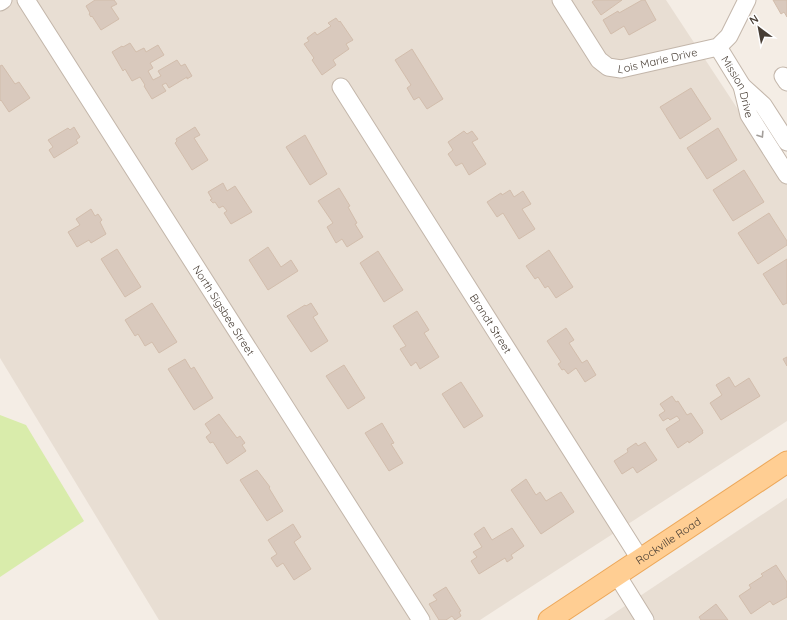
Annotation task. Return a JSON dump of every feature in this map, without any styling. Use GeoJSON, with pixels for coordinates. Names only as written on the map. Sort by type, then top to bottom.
{"type":"FeatureCollection","features":[{"type":"Feature","properties":{"kind":"main road","name":"Rockville Road"},"geometry":{"type":"LineString","coordinates":[[549,620],[787,462]]}},
{"type":"Feature","properties":{"kind":"street","name":"North Sigsbee Street"},"geometry":{"type":"LineString","coordinates":[[26,0],[421,620]]}},
{"type":"Feature","properties":{"kind":"street","name":"Lois Marie Drive"},"geometry":{"type":"LineString","coordinates":[[561,0],[599,60],[612,69],[623,69],[718,47]]}},
{"type":"Feature","properties":{"kind":"street","name":"Mission Drive"},"geometry":{"type":"LineString","coordinates":[[747,0],[729,36],[718,47],[742,86],[749,115],[787,175]]}},
{"type":"Feature","properties":{"kind":"street"},"geometry":{"type":"LineString","coordinates":[[742,86],[763,105],[787,142]]}},
{"type":"Feature","properties":{"kind":"street","name":"Brandt Street"},"geometry":{"type":"LineString","coordinates":[[342,87],[640,559]]}},
{"type":"Feature","properties":{"kind":"street"},"geometry":{"type":"LineString","coordinates":[[617,575],[645,620]]}},
{"type":"Feature","properties":{"kind":"shaded area"},"geometry":{"type":"Polygon","coordinates":[[[0,0],[666,0],[787,184],[787,421],[480,620],[159,620],[0,358],[0,0]]]}},
{"type":"Feature","properties":{"kind":"shaded area"},"geometry":{"type":"Polygon","coordinates":[[[787,498],[787,620],[604,620],[787,498]]]}},
{"type":"Feature","properties":{"kind":"green space"},"geometry":{"type":"Polygon","coordinates":[[[0,415],[26,425],[84,521],[0,577],[0,415]]]}},
{"type":"Feature","properties":{"kind":"building"},"geometry":{"type":"Polygon","coordinates":[[[95,0],[114,0],[117,4],[111,7],[119,19],[101,30],[89,14],[90,13],[86,6],[95,0]]]}},
{"type":"Feature","properties":{"kind":"building"},"geometry":{"type":"Polygon","coordinates":[[[595,0],[622,0],[601,15],[592,2],[595,0]]]}},
{"type":"Feature","properties":{"kind":"building"},"geometry":{"type":"Polygon","coordinates":[[[642,0],[645,0],[656,20],[629,35],[624,26],[611,34],[603,20],[642,0]]]}},
{"type":"Feature","properties":{"kind":"building"},"geometry":{"type":"Polygon","coordinates":[[[773,0],[787,0],[787,17],[784,12],[781,14],[773,0]]]}},
{"type":"Feature","properties":{"kind":"building"},"geometry":{"type":"Polygon","coordinates":[[[336,18],[339,22],[340,21],[353,40],[346,44],[349,49],[333,60],[336,65],[322,75],[312,60],[314,58],[304,44],[309,41],[307,38],[315,32],[317,35],[331,26],[328,23],[336,18]]]}},
{"type":"Feature","properties":{"kind":"building"},"geometry":{"type":"Polygon","coordinates":[[[130,43],[136,52],[144,48],[146,52],[158,45],[164,55],[150,63],[153,68],[148,71],[153,80],[161,76],[158,71],[177,60],[181,66],[185,64],[192,76],[187,79],[187,77],[169,88],[166,83],[162,85],[166,91],[152,99],[140,77],[132,81],[125,69],[123,71],[112,52],[130,43]]]}},
{"type":"Feature","properties":{"kind":"building"},"geometry":{"type":"Polygon","coordinates":[[[412,49],[443,99],[427,109],[419,97],[414,100],[407,88],[411,85],[395,60],[412,49]]]}},
{"type":"Feature","properties":{"kind":"building"},"geometry":{"type":"Polygon","coordinates":[[[2,65],[15,84],[19,82],[30,98],[9,112],[1,100],[0,101],[0,66],[2,65]]]}},
{"type":"Feature","properties":{"kind":"building"},"geometry":{"type":"Polygon","coordinates":[[[691,88],[711,119],[680,139],[660,107],[691,88]]]}},
{"type":"Feature","properties":{"kind":"building"},"geometry":{"type":"Polygon","coordinates":[[[74,127],[80,137],[76,140],[78,143],[54,158],[49,150],[53,147],[48,140],[68,128],[70,130],[74,127]]]}},
{"type":"Feature","properties":{"kind":"building"},"geometry":{"type":"Polygon","coordinates":[[[195,127],[200,135],[194,138],[208,160],[192,170],[175,143],[177,141],[176,139],[195,127]]]}},
{"type":"Feature","properties":{"kind":"building"},"geometry":{"type":"Polygon","coordinates":[[[718,128],[737,160],[707,179],[687,148],[718,128]]]}},
{"type":"Feature","properties":{"kind":"building"},"geometry":{"type":"Polygon","coordinates":[[[464,131],[467,134],[472,131],[478,139],[472,142],[486,164],[469,175],[462,163],[456,166],[448,154],[453,150],[448,142],[464,131]]]}},
{"type":"Feature","properties":{"kind":"building"},"geometry":{"type":"Polygon","coordinates":[[[305,135],[327,174],[310,185],[286,147],[305,135]]]}},
{"type":"Feature","properties":{"kind":"building"},"geometry":{"type":"Polygon","coordinates":[[[744,170],[764,202],[733,221],[713,190],[744,170]]]}},
{"type":"Feature","properties":{"kind":"building"},"geometry":{"type":"Polygon","coordinates":[[[223,183],[227,191],[235,186],[252,212],[231,224],[224,213],[227,211],[223,206],[219,208],[215,202],[213,203],[210,200],[212,199],[208,192],[223,183]]]}},
{"type":"Feature","properties":{"kind":"building"},"geometry":{"type":"Polygon","coordinates":[[[339,188],[350,206],[348,207],[357,223],[355,224],[363,237],[347,247],[342,239],[336,243],[327,227],[333,223],[318,201],[339,188]]]}},
{"type":"Feature","properties":{"kind":"building"},"geometry":{"type":"Polygon","coordinates":[[[510,190],[514,197],[523,191],[531,204],[522,209],[535,229],[519,239],[503,213],[497,217],[487,202],[501,193],[502,195],[510,190]]]}},
{"type":"Feature","properties":{"kind":"building"},"geometry":{"type":"Polygon","coordinates":[[[91,209],[95,216],[98,214],[102,220],[100,222],[106,234],[91,243],[89,240],[77,247],[68,232],[80,225],[76,219],[91,209]]]}},
{"type":"Feature","properties":{"kind":"building"},"geometry":{"type":"Polygon","coordinates":[[[769,213],[787,241],[787,245],[758,264],[738,233],[769,213]]]}},
{"type":"Feature","properties":{"kind":"building"},"geometry":{"type":"Polygon","coordinates":[[[268,247],[281,267],[291,260],[298,271],[268,290],[249,260],[268,247]]]}},
{"type":"Feature","properties":{"kind":"building"},"geometry":{"type":"Polygon","coordinates":[[[117,249],[141,287],[125,297],[101,259],[117,249]]]}},
{"type":"Feature","properties":{"kind":"building"},"geometry":{"type":"Polygon","coordinates":[[[549,250],[573,287],[556,298],[548,286],[545,288],[538,277],[535,279],[526,266],[549,250]]]}},
{"type":"Feature","properties":{"kind":"building"},"geometry":{"type":"Polygon","coordinates":[[[378,251],[403,290],[384,302],[360,263],[378,251]]]}},
{"type":"Feature","properties":{"kind":"building"},"geometry":{"type":"Polygon","coordinates":[[[787,259],[787,303],[783,305],[763,274],[787,259]]]}},
{"type":"Feature","properties":{"kind":"building"},"geometry":{"type":"Polygon","coordinates":[[[152,303],[177,342],[159,353],[152,342],[145,346],[138,334],[135,336],[125,320],[152,303]]]}},
{"type":"Feature","properties":{"kind":"building"},"geometry":{"type":"Polygon","coordinates":[[[311,303],[318,314],[313,317],[328,341],[311,352],[287,316],[311,303]]]}},
{"type":"Feature","properties":{"kind":"building"},"geometry":{"type":"Polygon","coordinates":[[[417,311],[429,330],[424,333],[439,357],[420,369],[416,362],[411,366],[400,349],[406,346],[393,326],[417,311]]]}},
{"type":"Feature","properties":{"kind":"building"},"geometry":{"type":"Polygon","coordinates":[[[566,328],[574,340],[569,343],[582,363],[587,360],[596,375],[585,382],[576,368],[568,374],[564,369],[562,370],[558,364],[561,362],[547,341],[566,328]]]}},
{"type":"Feature","properties":{"kind":"building"},"geometry":{"type":"Polygon","coordinates":[[[787,357],[787,366],[783,359],[787,357]]]}},
{"type":"Feature","properties":{"kind":"building"},"geometry":{"type":"Polygon","coordinates":[[[185,359],[191,369],[194,367],[213,398],[194,410],[168,369],[185,359]]]}},
{"type":"Feature","properties":{"kind":"building"},"geometry":{"type":"Polygon","coordinates":[[[344,365],[365,398],[348,409],[326,376],[344,365]]]}},
{"type":"Feature","properties":{"kind":"building"},"geometry":{"type":"Polygon","coordinates":[[[729,377],[735,387],[749,378],[760,396],[721,420],[710,403],[722,395],[716,385],[729,377]]]}},
{"type":"Feature","properties":{"kind":"building"},"geometry":{"type":"Polygon","coordinates":[[[461,382],[483,416],[464,428],[442,394],[461,382]]]}},
{"type":"Feature","properties":{"kind":"building"},"geometry":{"type":"Polygon","coordinates":[[[672,396],[676,402],[678,401],[687,415],[691,413],[703,431],[703,433],[689,443],[688,441],[678,448],[666,429],[680,420],[677,416],[670,420],[668,418],[663,421],[659,415],[665,411],[660,404],[672,396]]]}},
{"type":"Feature","properties":{"kind":"building"},"geometry":{"type":"Polygon","coordinates":[[[219,414],[237,438],[240,436],[245,443],[242,445],[246,451],[227,464],[213,442],[210,443],[206,437],[211,433],[205,424],[219,414]]]}},
{"type":"Feature","properties":{"kind":"building"},"geometry":{"type":"Polygon","coordinates":[[[382,423],[394,443],[391,444],[403,463],[389,471],[365,433],[382,423]]]}},
{"type":"Feature","properties":{"kind":"building"},"geometry":{"type":"Polygon","coordinates":[[[645,442],[657,460],[637,473],[633,467],[622,474],[614,461],[628,452],[627,449],[636,443],[638,446],[645,442]]]}},
{"type":"Feature","properties":{"kind":"building"},"geometry":{"type":"Polygon","coordinates":[[[257,470],[270,487],[269,488],[283,511],[267,521],[240,480],[257,470]]]}},
{"type":"Feature","properties":{"kind":"building"},"geometry":{"type":"Polygon","coordinates":[[[526,479],[536,495],[540,492],[546,501],[561,492],[574,512],[541,534],[511,490],[526,479]]]}},
{"type":"Feature","properties":{"kind":"building"},"geometry":{"type":"Polygon","coordinates":[[[293,524],[301,537],[294,542],[311,569],[294,580],[283,563],[277,567],[271,558],[277,554],[268,540],[293,524]]]}},
{"type":"Feature","properties":{"kind":"building"},"geometry":{"type":"Polygon","coordinates":[[[484,527],[492,540],[512,528],[524,546],[511,555],[513,558],[507,562],[505,558],[479,574],[471,561],[477,557],[473,552],[482,547],[474,534],[484,527]]]}},
{"type":"Feature","properties":{"kind":"building"},"geometry":{"type":"Polygon","coordinates":[[[776,565],[787,582],[787,597],[773,605],[770,601],[751,614],[739,596],[751,588],[749,585],[763,576],[761,574],[776,565]]]}},
{"type":"Feature","properties":{"kind":"building"},"geometry":{"type":"Polygon","coordinates":[[[446,587],[461,611],[459,612],[461,616],[455,620],[452,616],[446,620],[439,620],[429,604],[437,600],[433,595],[446,587]]]}},
{"type":"Feature","properties":{"kind":"building"},"geometry":{"type":"Polygon","coordinates":[[[716,604],[728,620],[701,620],[699,617],[716,604]]]}}]}
